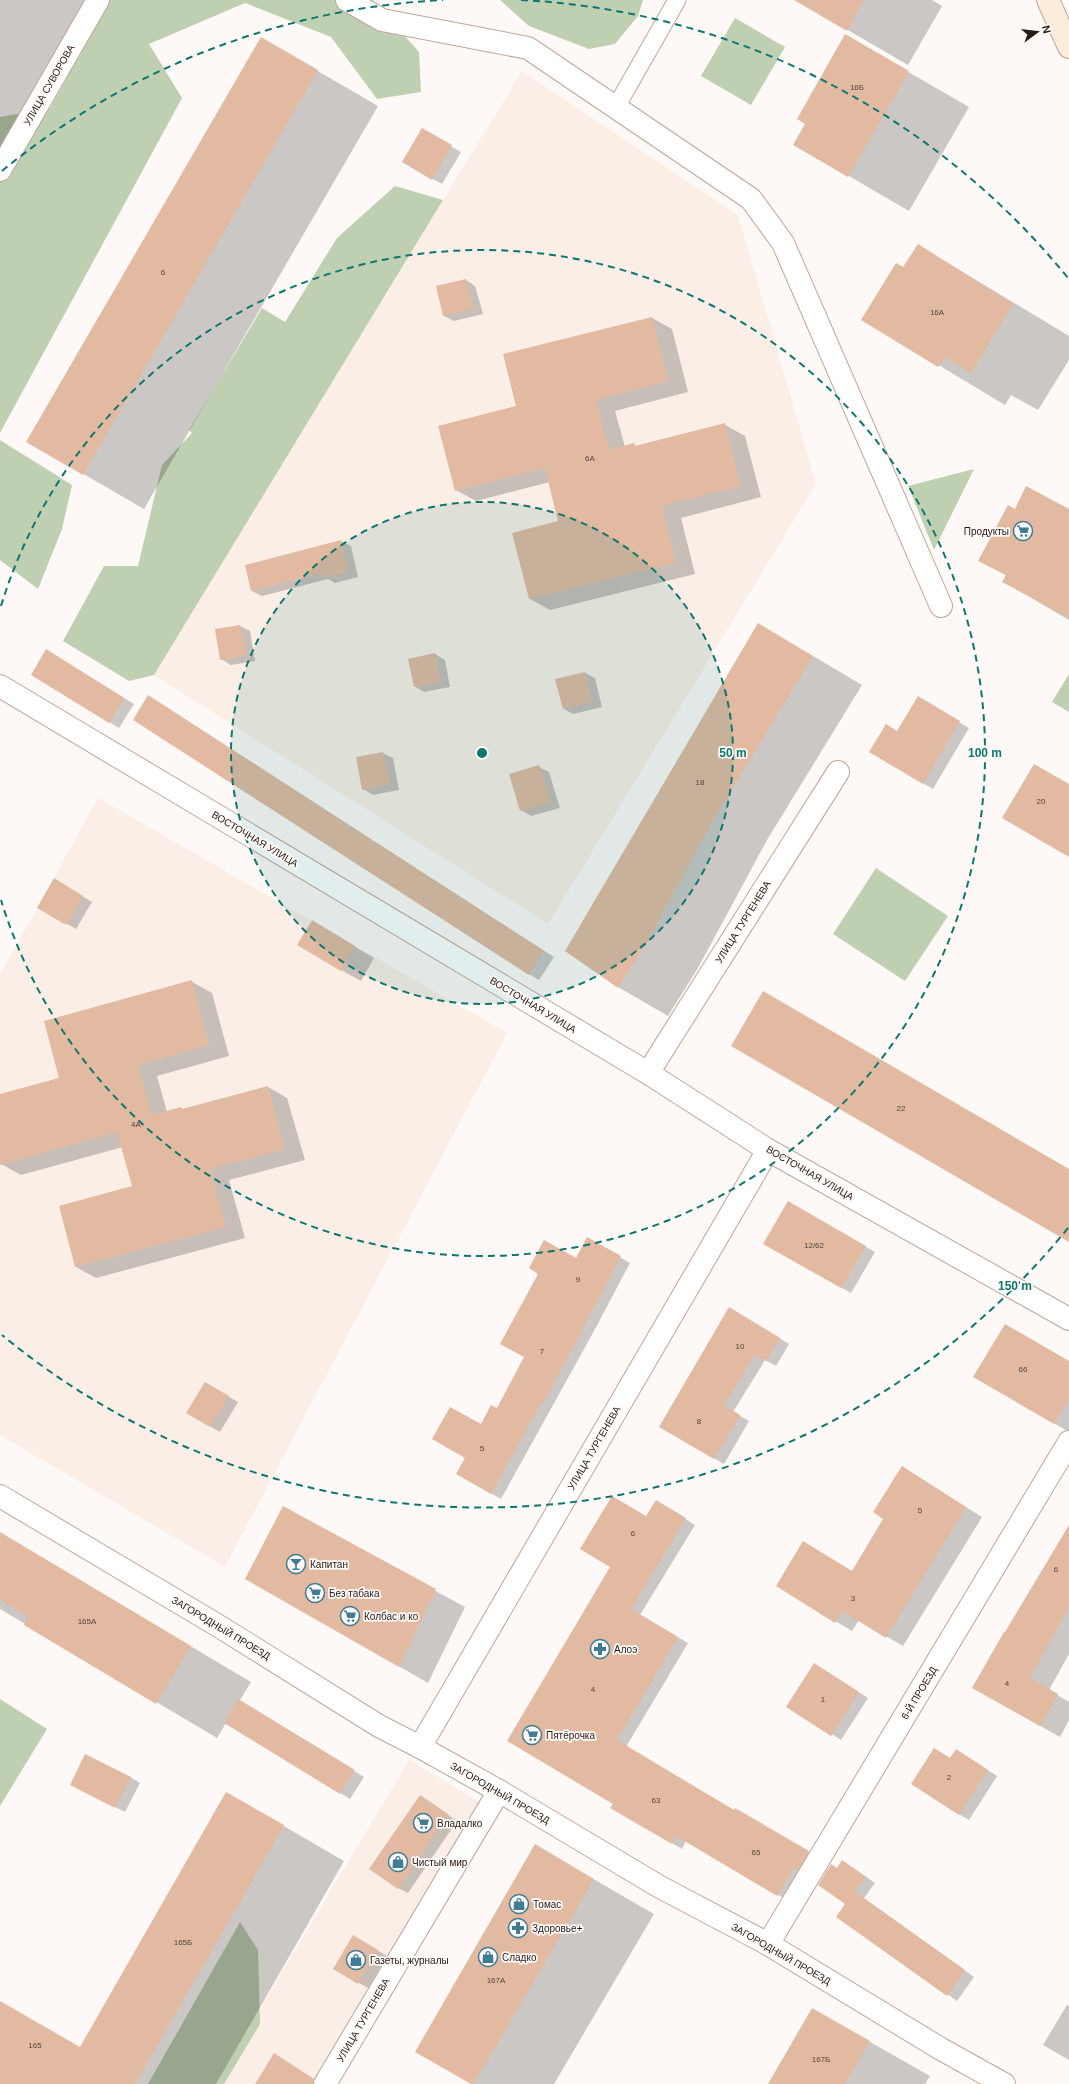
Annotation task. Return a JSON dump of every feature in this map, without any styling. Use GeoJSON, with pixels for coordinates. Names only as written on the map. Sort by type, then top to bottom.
{"type":"FeatureCollection","features":[{"type":"Feature","properties":{"kind":"main road"},"geometry":{"type":"LineString","coordinates":[[1048,0],[1069,47]]}},
{"type":"Feature","properties":{"kind":"street","name":"УЛИЦА СУВОРОВА"},"geometry":{"type":"LineString","coordinates":[[0,170],[98,0]]}},
{"type":"Feature","properties":{"kind":"street"},"geometry":{"type":"LineString","coordinates":[[347,0],[382,20],[528,48],[751,199],[784,243],[941,606]]}},
{"type":"Feature","properties":{"kind":"street","name":"ВОСТОЧНАЯ УЛИЦА"},"geometry":{"type":"LineString","coordinates":[[0,686],[648,1073],[768,1150],[1069,1319]]}},
{"type":"Feature","properties":{"kind":"street","name":"УЛИЦА ТУРГЕНЕВА"},"geometry":{"type":"LineString","coordinates":[[648,1073],[838,772]]}},
{"type":"Feature","properties":{"kind":"street","name":"УЛИЦА ТУРГЕНЕВА"},"geometry":{"type":"LineString","coordinates":[[420,1747],[768,1150]]}},
{"type":"Feature","properties":{"kind":"street","name":"6-Й ПРОЕЗД"},"geometry":{"type":"LineString","coordinates":[[768,1944],[1069,1442]]}},
{"type":"Feature","properties":{"kind":"street","name":"ЗАГОРОДНЫЙ ПРОЕЗД"},"geometry":{"type":"LineString","coordinates":[[0,1496],[217,1625],[379,1726],[420,1747],[498,1791],[660,1887],[768,1944],[941,2049],[1004,2084]]}},
{"type":"Feature","properties":{"kind":"street","name":"УЛИЦА ТУРГЕНЕВА"},"geometry":{"type":"LineString","coordinates":[[325,2084],[498,1791]]}},
{"type":"Feature","properties":{"kind":"lane"},"geometry":{"type":"LineString","coordinates":[[616,107],[677,0]]}},
{"type":"Feature","properties":{"kind":"shaded area"},"geometry":{"type":"Polygon","coordinates":[[[522,71],[738,215],[816,484],[548,924],[154,675],[522,71]]]}},
{"type":"Feature","properties":{"kind":"shaded area"},"geometry":{"type":"Polygon","coordinates":[[[98,798],[507,1033],[225,1567],[0,1435],[0,975],[98,798]]]}},
{"type":"Feature","properties":{"kind":"shaded area"},"geometry":{"type":"Polygon","coordinates":[[[409,1760],[480,1802],[311,2084],[215,2084],[409,1760]]]}},
{"type":"Feature","properties":{"kind":"green space"},"geometry":{"type":"Polygon","coordinates":[[[110,0],[373,0],[419,52],[421,92],[377,99],[331,37],[245,3],[149,44],[182,98],[0,433],[0,117],[50,108],[110,0]]]}},
{"type":"Feature","properties":{"kind":"green space"},"geometry":{"type":"Polygon","coordinates":[[[500,0],[643,0],[638,16],[615,44],[589,49],[529,26],[500,0]]]}},
{"type":"Feature","properties":{"kind":"green space"},"geometry":{"type":"Polygon","coordinates":[[[735,18],[785,47],[751,105],[701,76],[735,18]]]}},
{"type":"Feature","properties":{"kind":"green space"},"geometry":{"type":"Polygon","coordinates":[[[395,186],[443,200],[154,675],[129,681],[63,641],[104,566],[138,566],[162,465],[192,433],[189,430],[262,308],[285,322],[337,238],[395,186]]]}},
{"type":"Feature","properties":{"kind":"green space"},"geometry":{"type":"Polygon","coordinates":[[[0,440],[72,485],[62,529],[38,589],[0,560],[0,440]]]}},
{"type":"Feature","properties":{"kind":"green space"},"geometry":{"type":"Polygon","coordinates":[[[974,469],[934,550],[908,486],[974,469]]]}},
{"type":"Feature","properties":{"kind":"green space"},"geometry":{"type":"Polygon","coordinates":[[[1069,674],[1069,712],[1052,702],[1069,674]]]}},
{"type":"Feature","properties":{"kind":"green space"},"geometry":{"type":"Polygon","coordinates":[[[876,868],[948,916],[905,981],[833,934],[876,868]]]}},
{"type":"Feature","properties":{"kind":"green space"},"geometry":{"type":"Polygon","coordinates":[[[0,1699],[47,1729],[0,1806],[0,1699]]]}},
{"type":"Feature","properties":{"kind":"green space"},"geometry":{"type":"Polygon","coordinates":[[[240,1922],[258,1950],[260,2024],[224,2084],[148,2084],[240,1922]]]}},
{"type":"Feature","properties":{"kind":"building"},"geometry":{"type":"Polygon","coordinates":[[[794,0],[864,0],[847,31],[794,0]]]}},
{"type":"Feature","properties":{"kind":"building"},"geometry":{"type":"Polygon","coordinates":[[[845,34],[909,71],[848,177],[793,145],[805,124],[797,119],[845,34]]]}},
{"type":"Feature","properties":{"kind":"building"},"geometry":{"type":"Polygon","coordinates":[[[261,37],[318,70],[83,475],[26,442],[261,37]]]}},
{"type":"Feature","properties":{"kind":"building"},"geometry":{"type":"Polygon","coordinates":[[[422,128],[452,145],[432,180],[402,162],[422,128]]]}},
{"type":"Feature","properties":{"kind":"building"},"geometry":{"type":"Polygon","coordinates":[[[918,244],[1013,304],[971,373],[945,357],[938,367],[861,320],[896,263],[903,267],[918,244]]]}},
{"type":"Feature","properties":{"kind":"building"},"geometry":{"type":"Polygon","coordinates":[[[466,279],[473,309],[443,316],[436,286],[466,279]]]}},
{"type":"Feature","properties":{"kind":"building"},"geometry":{"type":"Polygon","coordinates":[[[652,317],[669,381],[596,400],[609,450],[634,443],[635,446],[725,423],[741,486],[662,506],[676,563],[529,599],[512,533],[558,521],[545,468],[455,491],[438,426],[516,406],[503,354],[652,317]]]}},
{"type":"Feature","properties":{"kind":"building"},"geometry":{"type":"Polygon","coordinates":[[[1026,486],[1069,509],[1069,618],[1002,582],[1006,575],[978,561],[1008,505],[1015,509],[1026,486]]]}},
{"type":"Feature","properties":{"kind":"building"},"geometry":{"type":"Polygon","coordinates":[[[341,540],[348,572],[324,578],[323,573],[251,591],[245,565],[341,540]]]}},
{"type":"Feature","properties":{"kind":"building"},"geometry":{"type":"Polygon","coordinates":[[[758,623],[813,656],[718,812],[648,940],[618,988],[565,951],[758,623]]]}},
{"type":"Feature","properties":{"kind":"building"},"geometry":{"type":"Polygon","coordinates":[[[240,625],[246,655],[220,660],[215,629],[240,625]]]}},
{"type":"Feature","properties":{"kind":"building"},"geometry":{"type":"Polygon","coordinates":[[[46,649],[124,698],[109,723],[31,675],[46,649]]]}},
{"type":"Feature","properties":{"kind":"building"},"geometry":{"type":"Polygon","coordinates":[[[435,653],[441,682],[414,687],[408,659],[435,653]]]}},
{"type":"Feature","properties":{"kind":"building"},"geometry":{"type":"Polygon","coordinates":[[[585,672],[592,702],[563,709],[555,679],[585,672]]]}},
{"type":"Feature","properties":{"kind":"building"},"geometry":{"type":"Polygon","coordinates":[[[148,695],[544,951],[529,975],[133,720],[148,695]]]}},
{"type":"Feature","properties":{"kind":"building"},"geometry":{"type":"Polygon","coordinates":[[[918,696],[960,721],[923,784],[869,752],[886,724],[897,731],[918,696]]]}},
{"type":"Feature","properties":{"kind":"building"},"geometry":{"type":"Polygon","coordinates":[[[383,752],[390,784],[362,790],[356,757],[383,752]]]}},
{"type":"Feature","properties":{"kind":"building"},"geometry":{"type":"Polygon","coordinates":[[[1034,764],[1069,784],[1069,857],[1002,818],[1034,764]]]}},
{"type":"Feature","properties":{"kind":"building"},"geometry":{"type":"Polygon","coordinates":[[[539,765],[550,802],[520,811],[509,774],[539,765]]]}},
{"type":"Feature","properties":{"kind":"building"},"geometry":{"type":"Polygon","coordinates":[[[54,878],[83,896],[66,925],[37,908],[54,878]]]}},
{"type":"Feature","properties":{"kind":"building"},"geometry":{"type":"Polygon","coordinates":[[[312,920],[355,946],[341,971],[297,945],[312,920]]]}},
{"type":"Feature","properties":{"kind":"building"},"geometry":{"type":"Polygon","coordinates":[[[192,980],[209,1045],[138,1065],[152,1115],[181,1107],[182,1109],[268,1086],[285,1149],[210,1169],[226,1227],[75,1267],[59,1206],[132,1186],[117,1132],[0,1165],[0,1094],[59,1078],[44,1021],[192,980]]]}},
{"type":"Feature","properties":{"kind":"building"},"geometry":{"type":"Polygon","coordinates":[[[763,991],[1069,1169],[1069,1242],[731,1046],[763,991]]]}},
{"type":"Feature","properties":{"kind":"building"},"geometry":{"type":"Polygon","coordinates":[[[788,1201],[866,1246],[841,1288],[763,1244],[788,1201]]]}},
{"type":"Feature","properties":{"kind":"building"},"geometry":{"type":"Polygon","coordinates":[[[587,1237],[621,1256],[543,1404],[541,1403],[491,1494],[456,1474],[465,1458],[432,1439],[450,1407],[481,1424],[491,1405],[497,1408],[524,1357],[500,1344],[538,1274],[529,1268],[544,1240],[576,1258],[587,1237]]]}},
{"type":"Feature","properties":{"kind":"building"},"geometry":{"type":"Polygon","coordinates":[[[729,1307],[780,1338],[766,1361],[755,1355],[724,1405],[740,1415],[714,1459],[659,1427],[729,1307]]]}},
{"type":"Feature","properties":{"kind":"building"},"geometry":{"type":"Polygon","coordinates":[[[1005,1324],[1069,1361],[1069,1399],[1054,1424],[973,1377],[1005,1324]]]}},
{"type":"Feature","properties":{"kind":"building"},"geometry":{"type":"Polygon","coordinates":[[[205,1382],[229,1396],[210,1427],[186,1413],[205,1382]]]}},
{"type":"Feature","properties":{"kind":"building"},"geometry":{"type":"Polygon","coordinates":[[[902,1466],[966,1507],[886,1638],[842,1611],[835,1623],[776,1586],[803,1541],[852,1571],[883,1519],[873,1512],[902,1466]]]}},
{"type":"Feature","properties":{"kind":"building"},"geometry":{"type":"Polygon","coordinates":[[[612,1496],[646,1516],[656,1500],[686,1518],[631,1609],[678,1637],[617,1740],[734,1810],[735,1808],[809,1851],[798,1870],[794,1867],[777,1896],[676,1836],[672,1844],[610,1808],[613,1804],[507,1741],[610,1567],[580,1549],[612,1496]]]}},
{"type":"Feature","properties":{"kind":"building"},"geometry":{"type":"Polygon","coordinates":[[[283,1506],[436,1589],[399,1667],[245,1579],[283,1506]]]}},
{"type":"Feature","properties":{"kind":"building"},"geometry":{"type":"Polygon","coordinates":[[[1069,1525],[1069,1607],[1030,1678],[1058,1694],[1040,1726],[972,1688],[1069,1525]]]}},
{"type":"Feature","properties":{"kind":"building"},"geometry":{"type":"Polygon","coordinates":[[[0,1532],[191,1646],[156,1704],[24,1625],[28,1617],[0,1600],[0,1532]]]}},
{"type":"Feature","properties":{"kind":"building"},"geometry":{"type":"Polygon","coordinates":[[[814,1663],[859,1692],[831,1736],[786,1707],[814,1663]]]}},
{"type":"Feature","properties":{"kind":"building"},"geometry":{"type":"Polygon","coordinates":[[[238,1699],[355,1770],[340,1794],[224,1723],[238,1699]]]}},
{"type":"Feature","properties":{"kind":"building"},"geometry":{"type":"Polygon","coordinates":[[[934,1748],[950,1758],[956,1749],[988,1770],[959,1815],[911,1784],[934,1748]]]}},
{"type":"Feature","properties":{"kind":"building"},"geometry":{"type":"Polygon","coordinates":[[[85,1754],[131,1777],[115,1808],[70,1785],[85,1754]]]}},
{"type":"Feature","properties":{"kind":"building"},"geometry":{"type":"Polygon","coordinates":[[[226,1792],[284,1825],[135,2084],[0,2084],[0,2001],[80,2047],[226,1792]]]}},
{"type":"Feature","properties":{"kind":"building"},"geometry":{"type":"Polygon","coordinates":[[[420,1795],[448,1814],[398,1889],[369,1869],[420,1795]]]}},
{"type":"Feature","properties":{"kind":"building"},"geometry":{"type":"Polygon","coordinates":[[[535,1844],[594,1879],[473,2084],[471,2084],[415,2052],[535,1844]]]}},
{"type":"Feature","properties":{"kind":"building"},"geometry":{"type":"Polygon","coordinates":[[[842,1860],[866,1877],[855,1892],[965,1970],[947,1996],[836,1917],[845,1904],[818,1885],[831,1864],[837,1868],[842,1860]]]}},
{"type":"Feature","properties":{"kind":"building","name":"Газеты, журналы"},"geometry":{"type":"Polygon","coordinates":[[[353,1935],[378,1950],[358,1984],[333,1969],[353,1935]]]}},
{"type":"Feature","properties":{"kind":"building"},"geometry":{"type":"Polygon","coordinates":[[[812,2008],[870,2041],[845,2084],[768,2084],[812,2008]]]}},
{"type":"Feature","properties":{"kind":"building"},"geometry":{"type":"Polygon","coordinates":[[[274,2053],[314,2079],[313,2084],[255,2084],[274,2053]]]}},
{"type":"Feature","properties":{"kind":"place","name":"Продукты"},"geometry":{"type":"Point","coordinates":[1023,531]}},
{"type":"Feature","properties":{"kind":"place","name":"Капитан"},"geometry":{"type":"Point","coordinates":[296,1564]}},
{"type":"Feature","properties":{"kind":"place","name":"Без табака"},"geometry":{"type":"Point","coordinates":[315,1593]}},
{"type":"Feature","properties":{"kind":"place","name":"Колбас и ко"},"geometry":{"type":"Point","coordinates":[350,1616]}},
{"type":"Feature","properties":{"kind":"place","name":"Алоэ"},"geometry":{"type":"Point","coordinates":[600,1649]}},
{"type":"Feature","properties":{"kind":"place","name":"Пятёрочка"},"geometry":{"type":"Point","coordinates":[532,1735]}},
{"type":"Feature","properties":{"kind":"place","name":"Владалко"},"geometry":{"type":"Point","coordinates":[423,1823]}},
{"type":"Feature","properties":{"kind":"place","name":"Чистый мир"},"geometry":{"type":"Point","coordinates":[398,1862]}},
{"type":"Feature","properties":{"kind":"place","name":"Томас"},"geometry":{"type":"Point","coordinates":[519,1904]}},
{"type":"Feature","properties":{"kind":"place","name":"Здоровье+"},"geometry":{"type":"Point","coordinates":[518,1928]}},
{"type":"Feature","properties":{"kind":"place","name":"Сладко"},"geometry":{"type":"Point","coordinates":[488,1957]}},
{"type":"Feature","properties":{"kind":"place","name":"Газеты, журналы"},"geometry":{"type":"Point","coordinates":[356,1960]}}]}
